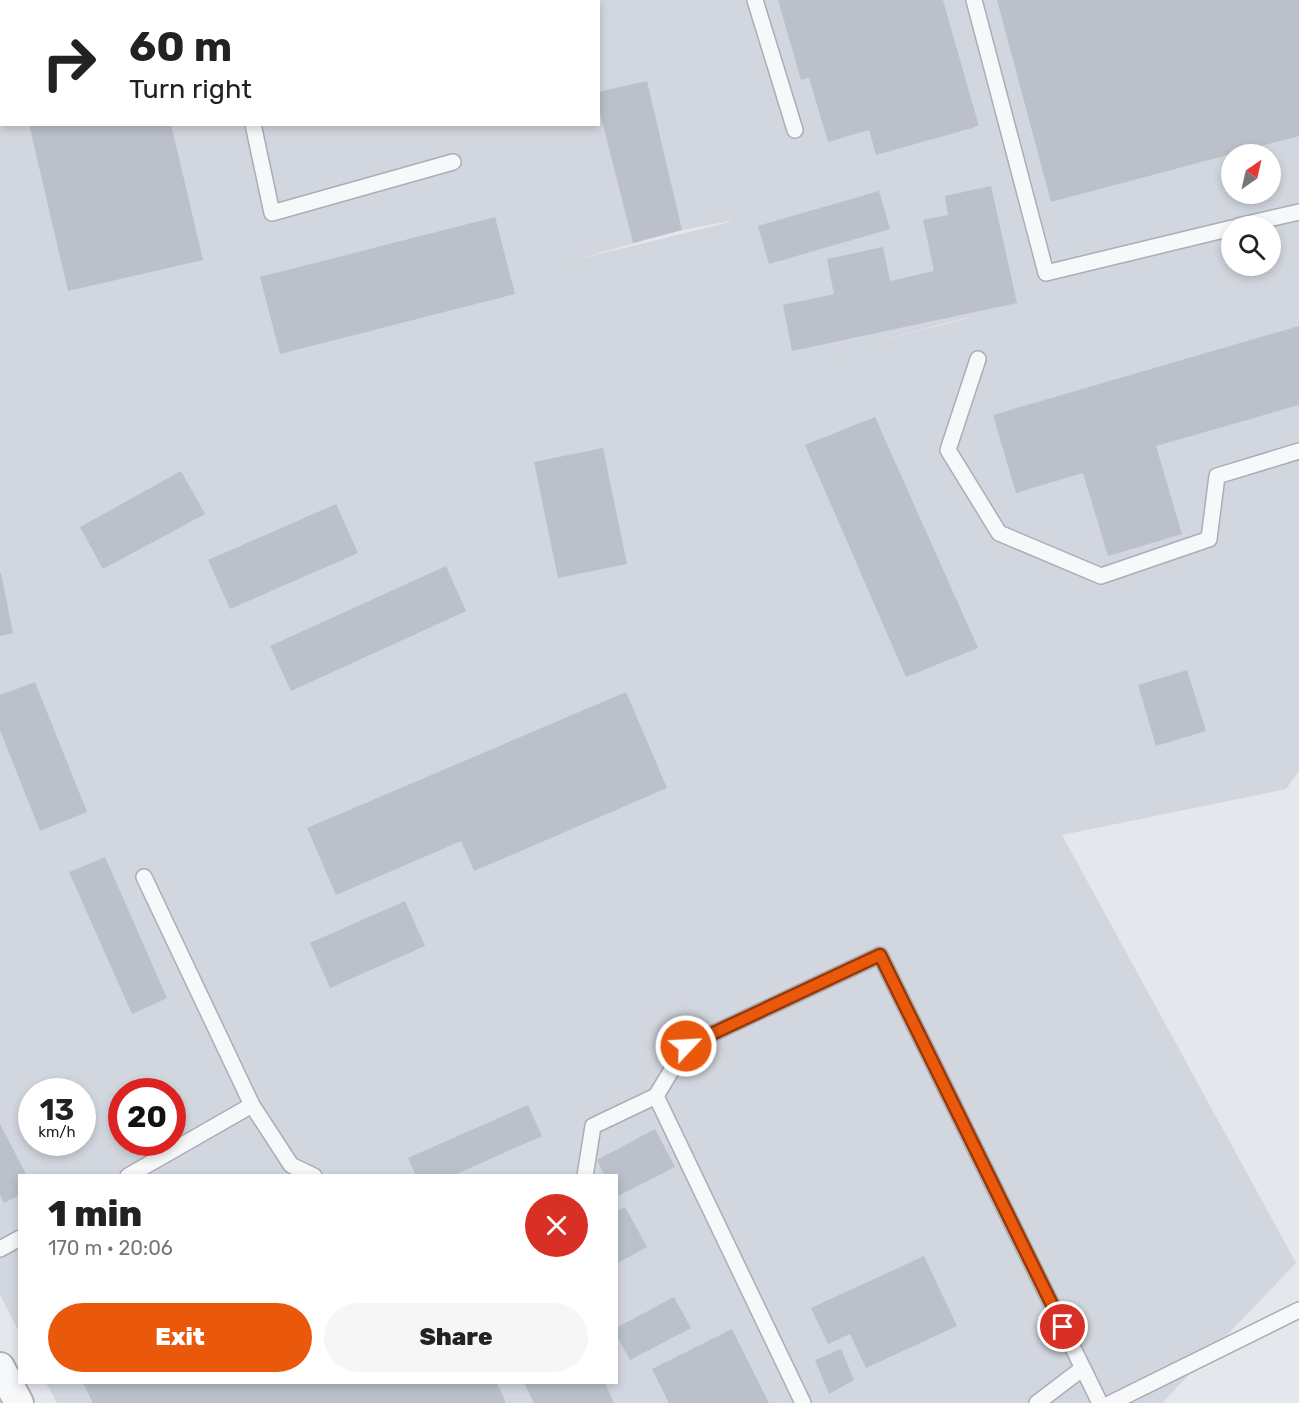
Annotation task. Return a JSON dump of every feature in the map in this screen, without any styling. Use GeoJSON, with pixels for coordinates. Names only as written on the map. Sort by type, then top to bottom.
{"type":"FeatureCollection","features":[{"type":"Feature","properties":{"kind":"street"},"geometry":{"type":"LineString","coordinates":[[0,1367],[19,1403]]}},
{"type":"Feature","properties":{"kind":"lane"},"geometry":{"type":"LineString","coordinates":[[755,0],[795,130]]}},
{"type":"Feature","properties":{"kind":"lane"},"geometry":{"type":"LineString","coordinates":[[974,0],[1046,273],[1221,231]]}},
{"type":"Feature","properties":{"kind":"lane"},"geometry":{"type":"LineString","coordinates":[[253,126],[272,213],[453,162]]}},
{"type":"Feature","properties":{"kind":"lane"},"geometry":{"type":"LineString","coordinates":[[1281,216],[1299,212]]}},
{"type":"Feature","properties":{"kind":"lane"},"geometry":{"type":"LineString","coordinates":[[978,359],[948,450],[999,533],[1101,576],[1209,539],[1217,476],[1299,451]]}},
{"type":"Feature","properties":{"kind":"lane"},"geometry":{"type":"LineString","coordinates":[[144,877],[252,1105],[291,1165],[310,1174]]}},
{"type":"Feature","properties":{"kind":"lane"},"geometry":{"type":"LineString","coordinates":[[585,1174],[593,1126],[656,1096],[686,1046],[880,955],[1100,1403]]}},
{"type":"Feature","properties":{"kind":"lane"},"geometry":{"type":"LineString","coordinates":[[656,1096],[803,1403]]}},
{"type":"Feature","properties":{"kind":"lane"},"geometry":{"type":"LineString","coordinates":[[131,1174],[252,1105]]}},
{"type":"Feature","properties":{"kind":"lane"},"geometry":{"type":"LineString","coordinates":[[0,1249],[18,1239]]}},
{"type":"Feature","properties":{"kind":"lane"},"geometry":{"type":"LineString","coordinates":[[1111,1403],[1299,1310]]}},
{"type":"Feature","properties":{"kind":"lane"},"geometry":{"type":"LineString","coordinates":[[1037,1403],[1083,1368]]}},
{"type":"Feature","properties":{"kind":"shaded area"},"geometry":{"type":"Polygon","coordinates":[[[600,0],[941,0],[974,128],[979,126],[943,0],[1299,0],[1299,771],[1286,789],[1062,835],[1296,1263],[1162,1403],[57,1403],[47,1384],[618,1384],[618,1174],[18,1174],[18,1330],[0,1295],[0,126],[600,126],[600,0]],[[730,222],[682,230],[571,261],[730,222]],[[969,317],[860,346],[969,318],[969,317]]]}},
{"type":"Feature","properties":{"kind":"building"},"geometry":{"type":"Polygon","coordinates":[[[778,0],[943,0],[979,126],[876,155],[869,130],[828,142],[809,78],[801,80],[778,0]]]}},
{"type":"Feature","properties":{"kind":"building"},"geometry":{"type":"Polygon","coordinates":[[[997,0],[1299,0],[1299,136],[1269,144],[1221,144],[1221,157],[1051,202],[997,0]]]}},
{"type":"Feature","properties":{"kind":"building"},"geometry":{"type":"Polygon","coordinates":[[[647,81],[682,230],[633,243],[600,113],[600,92],[647,81]]]}},
{"type":"Feature","properties":{"kind":"building"},"geometry":{"type":"Polygon","coordinates":[[[29,126],[171,126],[203,260],[68,291],[29,126]]]}},
{"type":"Feature","properties":{"kind":"building"},"geometry":{"type":"Polygon","coordinates":[[[991,186],[1017,303],[792,351],[783,305],[834,294],[827,259],[883,247],[890,281],[934,271],[923,220],[948,215],[945,196],[991,186]]]}},
{"type":"Feature","properties":{"kind":"building"},"geometry":{"type":"Polygon","coordinates":[[[879,191],[890,229],[769,264],[758,226],[879,191]]]}},
{"type":"Feature","properties":{"kind":"building"},"geometry":{"type":"Polygon","coordinates":[[[495,217],[515,294],[280,354],[260,277],[495,217]]]}},
{"type":"Feature","properties":{"kind":"building"},"geometry":{"type":"Polygon","coordinates":[[[1299,326],[1299,405],[1156,446],[1182,534],[1108,556],[1083,473],[1016,493],[993,415],[1299,326]]]}},
{"type":"Feature","properties":{"kind":"building"},"geometry":{"type":"Polygon","coordinates":[[[875,417],[978,648],[906,677],[805,445],[875,417]]]}},
{"type":"Feature","properties":{"kind":"building"},"geometry":{"type":"Polygon","coordinates":[[[603,448],[627,564],[558,578],[534,462],[603,448]]]}},
{"type":"Feature","properties":{"kind":"building"},"geometry":{"type":"Polygon","coordinates":[[[181,471],[205,514],[103,569],[80,527],[181,471]]]}},
{"type":"Feature","properties":{"kind":"building"},"geometry":{"type":"Polygon","coordinates":[[[336,504],[358,553],[230,609],[208,560],[336,504]]]}},
{"type":"Feature","properties":{"kind":"building"},"geometry":{"type":"Polygon","coordinates":[[[446,566],[466,611],[291,691],[270,646],[446,566]]]}},
{"type":"Feature","properties":{"kind":"building"},"geometry":{"type":"Polygon","coordinates":[[[0,573],[13,633],[0,636],[0,573]]]}},
{"type":"Feature","properties":{"kind":"building"},"geometry":{"type":"Polygon","coordinates":[[[1187,670],[1206,731],[1156,746],[1138,685],[1187,670]]]}},
{"type":"Feature","properties":{"kind":"building"},"geometry":{"type":"Polygon","coordinates":[[[35,682],[87,812],[40,831],[0,730],[0,695],[35,682]]]}},
{"type":"Feature","properties":{"kind":"building"},"geometry":{"type":"Polygon","coordinates":[[[626,692],[667,788],[474,871],[461,841],[336,895],[307,828],[626,692]]]}},
{"type":"Feature","properties":{"kind":"building"},"geometry":{"type":"Polygon","coordinates":[[[105,857],[167,998],[132,1014],[69,872],[105,857]]]}},
{"type":"Feature","properties":{"kind":"building"},"geometry":{"type":"Polygon","coordinates":[[[405,901],[425,946],[330,988],[310,943],[405,901]]]}},
{"type":"Feature","properties":{"kind":"building"},"geometry":{"type":"Polygon","coordinates":[[[528,1105],[542,1136],[456,1174],[415,1174],[408,1158],[528,1105]]]}},
{"type":"Feature","properties":{"kind":"building"},"geometry":{"type":"Polygon","coordinates":[[[0,1124],[26,1174],[18,1174],[18,1196],[4,1203],[0,1195],[0,1124]]]}},
{"type":"Feature","properties":{"kind":"building"},"geometry":{"type":"Polygon","coordinates":[[[655,1129],[675,1167],[618,1196],[618,1174],[604,1174],[597,1160],[655,1129]]]}},
{"type":"Feature","properties":{"kind":"building"},"geometry":{"type":"Polygon","coordinates":[[[625,1207],[647,1247],[618,1263],[618,1210],[625,1207]]]}},
{"type":"Feature","properties":{"kind":"building"},"geometry":{"type":"Polygon","coordinates":[[[924,1256],[957,1326],[866,1368],[850,1334],[828,1344],[811,1308],[924,1256]]]}},
{"type":"Feature","properties":{"kind":"building"},"geometry":{"type":"Polygon","coordinates":[[[674,1297],[691,1328],[630,1360],[618,1338],[618,1327],[674,1297]]]}},
{"type":"Feature","properties":{"kind":"building"},"geometry":{"type":"Polygon","coordinates":[[[732,1329],[769,1403],[669,1403],[652,1369],[732,1329]]]}},
{"type":"Feature","properties":{"kind":"building"},"geometry":{"type":"Polygon","coordinates":[[[841,1349],[854,1380],[829,1394],[815,1360],[841,1349]]]}},
{"type":"Feature","properties":{"kind":"building"},"geometry":{"type":"Polygon","coordinates":[[[84,1384],[497,1384],[506,1403],[93,1403],[84,1384]]]}},
{"type":"Feature","properties":{"kind":"building"},"geometry":{"type":"Polygon","coordinates":[[[524,1384],[605,1384],[614,1403],[534,1403],[524,1384]]]}},
{"type":"Feature","properties":{"kind":"route"},"geometry":{"type":"LineString","coordinates":[[686,1046],[880,955],[1063,1327]]}}]}
